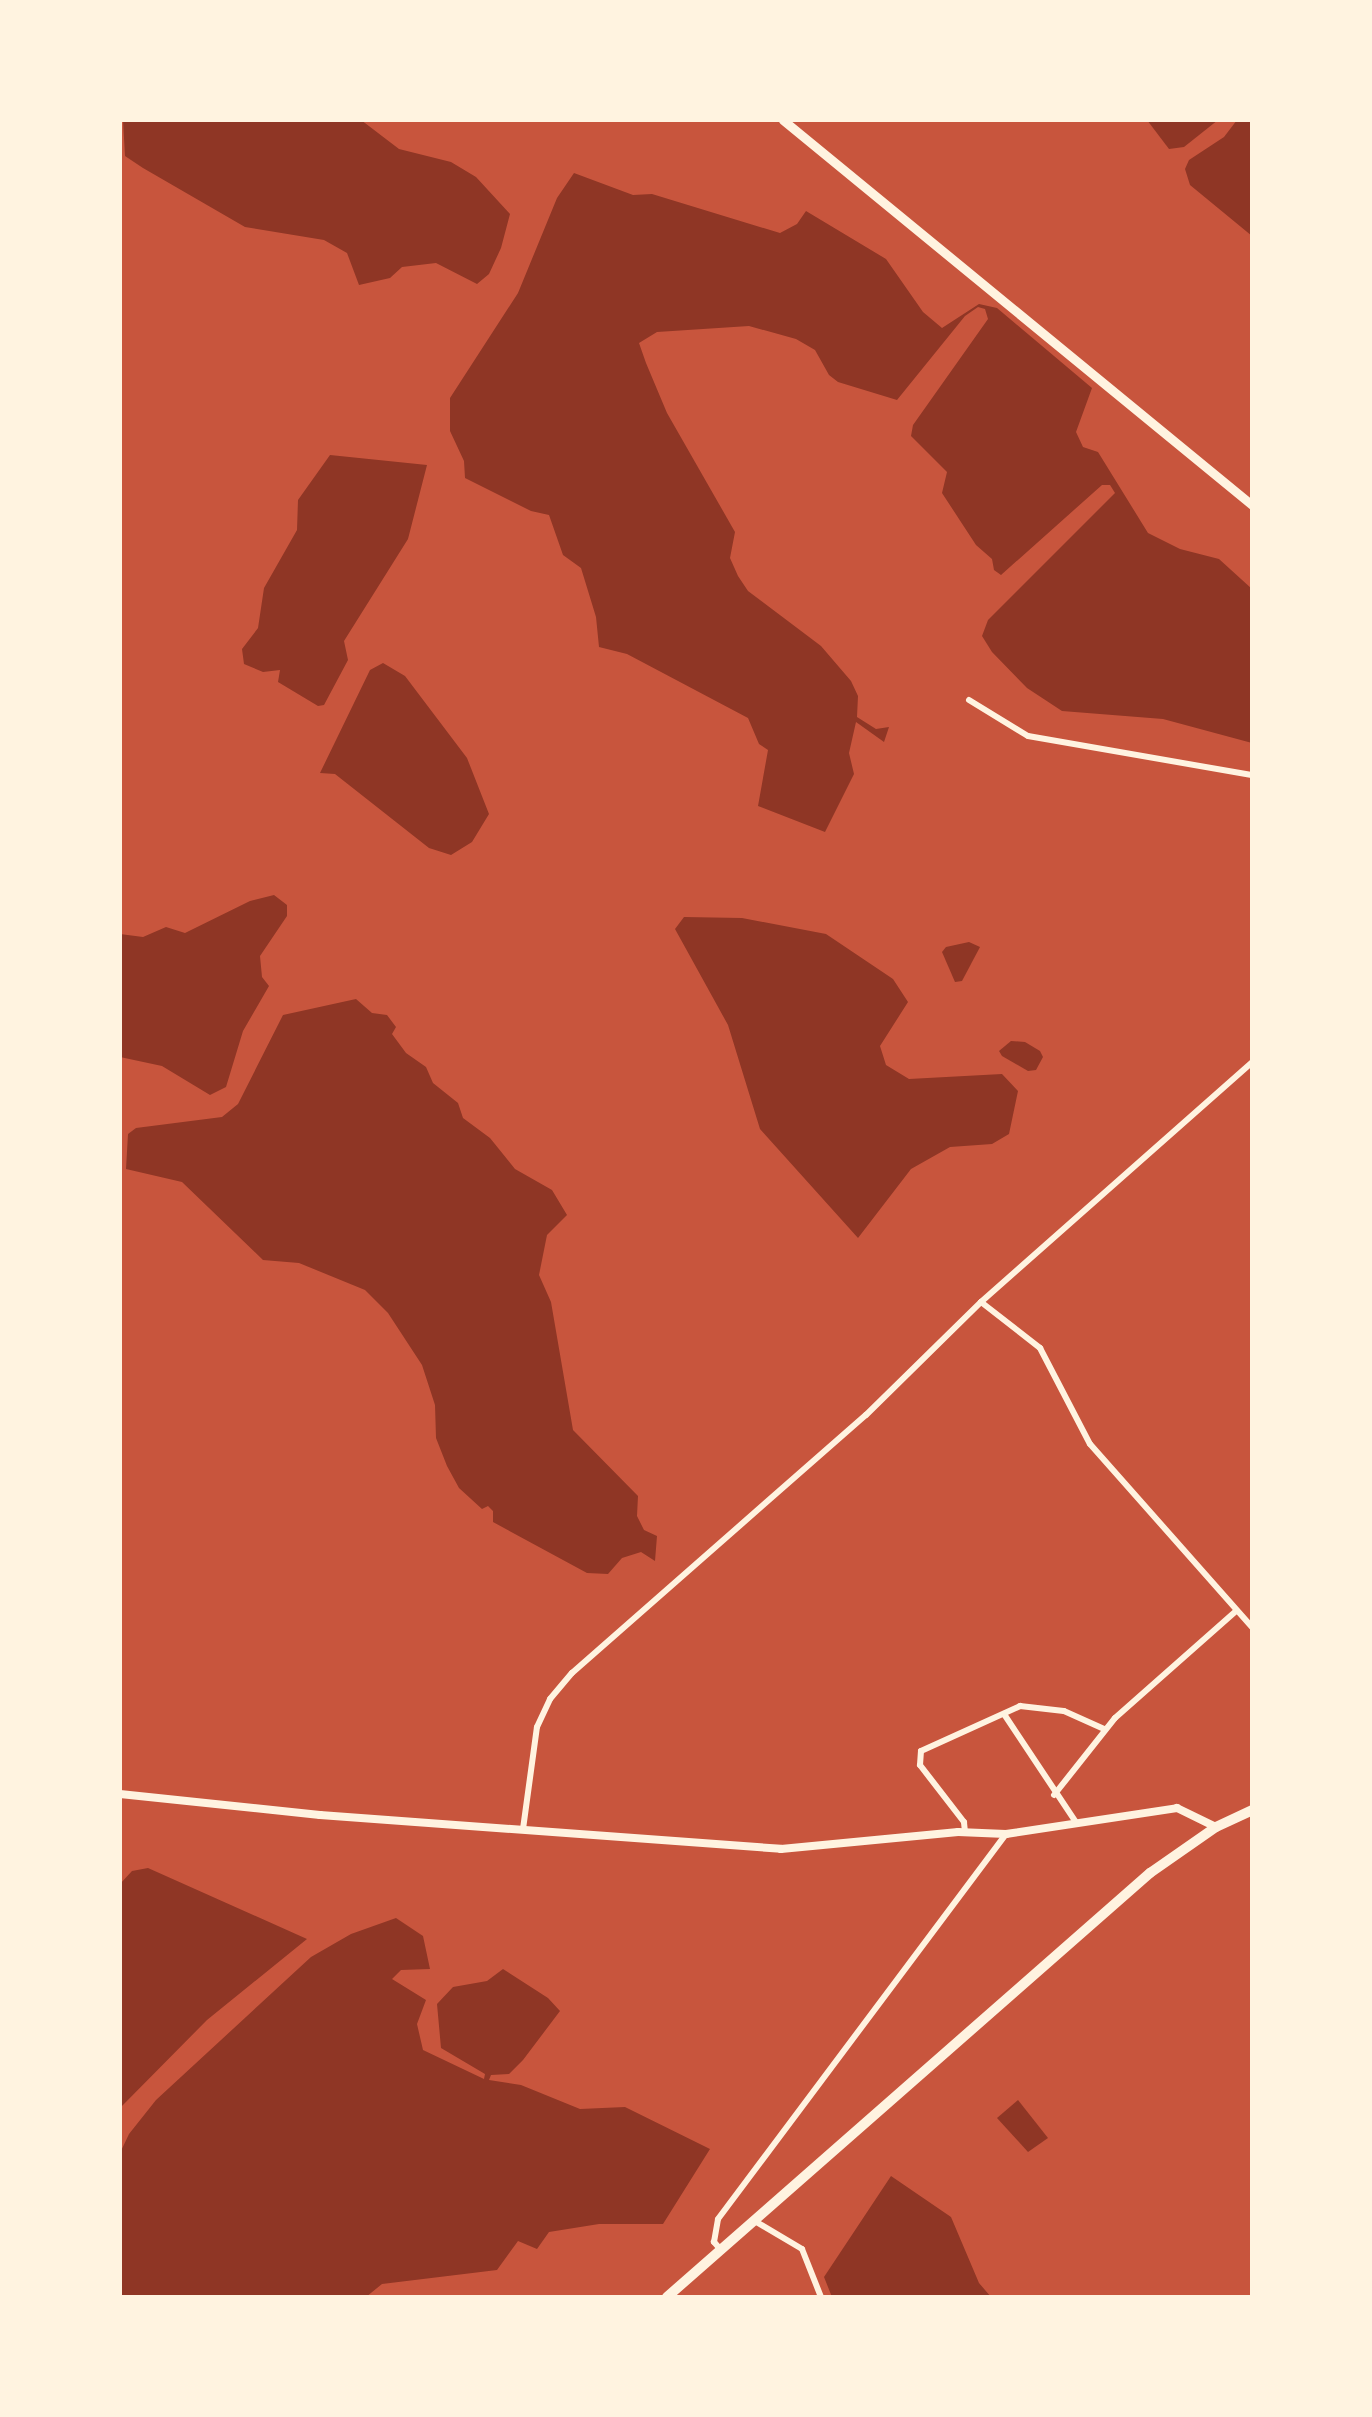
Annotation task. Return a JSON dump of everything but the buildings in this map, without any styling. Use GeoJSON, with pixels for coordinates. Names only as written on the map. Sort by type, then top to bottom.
{"type":"FeatureCollection","features":[{"type":"Feature","properties":{"kind":"main road"},"geometry":{"type":"LineString","coordinates":[[783,120],[1252,505]]}},
{"type":"Feature","properties":{"kind":"main road"},"geometry":{"type":"LineString","coordinates":[[666,2297],[1150,1873],[1216,1827],[1252,1810]]}},
{"type":"Feature","properties":{"kind":"street"},"geometry":{"type":"LineString","coordinates":[[968,700],[1028,736],[1252,775]]}},
{"type":"Feature","properties":{"kind":"street"},"geometry":{"type":"LineString","coordinates":[[523,1829],[536,1726],[558,1688],[866,1415],[981,1302],[1252,1062]]}},
{"type":"Feature","properties":{"kind":"street"},"geometry":{"type":"LineString","coordinates":[[981,1302],[1040,1348],[1090,1444],[1252,1627]]}},
{"type":"Feature","properties":{"kind":"street"},"geometry":{"type":"LineString","coordinates":[[1054,1794],[1104,1729],[1236,1611]]}},
{"type":"Feature","properties":{"kind":"street"},"geometry":{"type":"LineString","coordinates":[[966,1832],[964,1822],[920,1765],[921,1751],[1033,1705],[1064,1711],[1104,1729]]}},
{"type":"Feature","properties":{"kind":"street"},"geometry":{"type":"LineString","coordinates":[[1004,1714],[1077,1824]]}},
{"type":"Feature","properties":{"kind":"street"},"geometry":{"type":"LineString","coordinates":[[120,1794],[320,1815],[781,1849],[966,1832],[1006,1834],[1177,1808],[1216,1827]]}},
{"type":"Feature","properties":{"kind":"street"},"geometry":{"type":"LineString","coordinates":[[721,2250],[714,2242],[718,2219],[1006,1834]]}},
{"type":"Feature","properties":{"kind":"street"},"geometry":{"type":"LineString","coordinates":[[752,2219],[802,2250],[820,2297]]}},
{"type":"Feature","properties":{"kind":"shaded area"},"geometry":{"type":"Polygon","coordinates":[[[123,120],[361,120],[399,149],[451,162],[476,177],[510,214],[501,248],[489,274],[477,284],[436,263],[402,267],[390,278],[359,285],[347,253],[324,240],[245,227],[125,156],[123,120]]]}},
{"type":"Feature","properties":{"kind":"shaded area"},"geometry":{"type":"Polygon","coordinates":[[[1147,120],[1218,120],[1184,147],[1169,149],[1147,120]]]}},
{"type":"Feature","properties":{"kind":"shaded area"},"geometry":{"type":"Polygon","coordinates":[[[1237,120],[1252,120],[1252,236],[1190,185],[1185,169],[1189,160],[1224,137],[1237,120]]]}},
{"type":"Feature","properties":{"kind":"shaded area"},"geometry":{"type":"Polygon","coordinates":[[[574,173],[633,195],[652,194],[780,233],[797,224],[806,211],[886,259],[923,312],[942,328],[979,304],[997,308],[1092,388],[1076,432],[1083,447],[1098,452],[1148,533],[1180,549],[1219,559],[1252,589],[1252,743],[1163,719],[1062,711],[1027,688],[982,636],[988,620],[1115,493],[1110,485],[1102,485],[1001,575],[994,570],[992,559],[976,545],[942,493],[947,472],[911,436],[913,425],[988,319],[985,309],[978,307],[965,316],[897,400],[838,382],[829,375],[815,350],[796,339],[749,326],[657,332],[639,343],[667,413],[735,532],[730,558],[738,576],[748,591],[821,646],[851,681],[858,696],[857,717],[876,729],[889,727],[884,742],[856,722],[849,753],[854,774],[825,832],[758,806],[768,750],[759,744],[748,718],[627,654],[599,647],[596,617],[581,568],[563,555],[549,515],[531,511],[465,478],[464,461],[450,431],[450,398],[518,293],[557,198],[574,173]]]}},
{"type":"Feature","properties":{"kind":"shaded area"},"geometry":{"type":"Polygon","coordinates":[[[330,455],[427,465],[408,539],[344,641],[348,660],[324,705],[318,706],[278,682],[280,670],[263,672],[244,664],[242,649],[258,628],[264,588],[297,530],[298,500],[330,455]]]}},
{"type":"Feature","properties":{"kind":"shaded area"},"geometry":{"type":"Polygon","coordinates":[[[383,663],[405,676],[467,758],[489,814],[472,842],[451,855],[429,848],[335,774],[320,773],[370,670],[383,663]]]}},
{"type":"Feature","properties":{"kind":"shaded area"},"geometry":{"type":"Polygon","coordinates":[[[274,895],[287,905],[287,916],[260,956],[262,977],[269,986],[243,1031],[226,1087],[210,1095],[162,1066],[120,1057],[120,934],[143,937],[166,927],[185,933],[250,901],[274,895]]]}},
{"type":"Feature","properties":{"kind":"shaded area"},"geometry":{"type":"Polygon","coordinates":[[[684,917],[742,918],[826,934],[893,979],[908,1002],[880,1046],[886,1065],[909,1079],[1002,1074],[1018,1091],[1009,1134],[992,1144],[950,1147],[911,1169],[858,1238],[760,1129],[728,1025],[675,929],[684,917]]]}},
{"type":"Feature","properties":{"kind":"shaded area"},"geometry":{"type":"Polygon","coordinates":[[[969,942],[980,947],[962,981],[955,982],[942,952],[946,947],[969,942]]]}},
{"type":"Feature","properties":{"kind":"shaded area"},"geometry":{"type":"Polygon","coordinates":[[[356,999],[372,1013],[387,1015],[396,1027],[392,1034],[406,1053],[426,1067],[433,1083],[458,1103],[463,1118],[490,1138],[515,1169],[552,1190],[567,1215],[547,1235],[539,1275],[551,1302],[573,1430],[638,1496],[637,1516],[644,1530],[657,1536],[655,1561],[641,1552],[622,1558],[608,1574],[587,1573],[493,1522],[493,1511],[488,1506],[482,1509],[459,1488],[447,1466],[436,1438],[435,1405],[422,1365],[388,1313],[365,1290],[299,1263],[263,1260],[182,1182],[126,1169],[128,1134],[136,1128],[222,1117],[238,1104],[283,1015],[356,999]]]}},
{"type":"Feature","properties":{"kind":"shaded area"},"geometry":{"type":"Polygon","coordinates":[[[1011,1041],[1025,1042],[1040,1051],[1043,1057],[1036,1070],[1028,1071],[1002,1056],[999,1051],[1011,1041]]]}},
{"type":"Feature","properties":{"kind":"shaded area"},"geometry":{"type":"Polygon","coordinates":[[[148,1868],[307,1939],[207,2020],[120,2108],[120,1884],[132,1871],[148,1868]]]}},
{"type":"Feature","properties":{"kind":"shaded area"},"geometry":{"type":"Polygon","coordinates":[[[396,1918],[423,1936],[430,1969],[401,1970],[392,1979],[426,2000],[417,2024],[423,2050],[484,2079],[485,2074],[441,2048],[437,2004],[453,1987],[487,1981],[503,1969],[548,1998],[560,2011],[509,2074],[491,2075],[489,2080],[521,2085],[580,2109],[625,2107],[710,2149],[663,2224],[599,2224],[549,2232],[537,2249],[518,2241],[497,2270],[382,2284],[366,2297],[120,2297],[120,2153],[129,2134],[156,2100],[311,1957],[351,1934],[396,1918]]]}},
{"type":"Feature","properties":{"kind":"shaded area"},"geometry":{"type":"Polygon","coordinates":[[[1018,2100],[1048,2138],[1028,2152],[997,2118],[1018,2100]]]}},
{"type":"Feature","properties":{"kind":"shaded area"},"geometry":{"type":"Polygon","coordinates":[[[891,2176],[951,2217],[979,2283],[991,2297],[832,2297],[824,2277],[891,2176]]]}}]}
